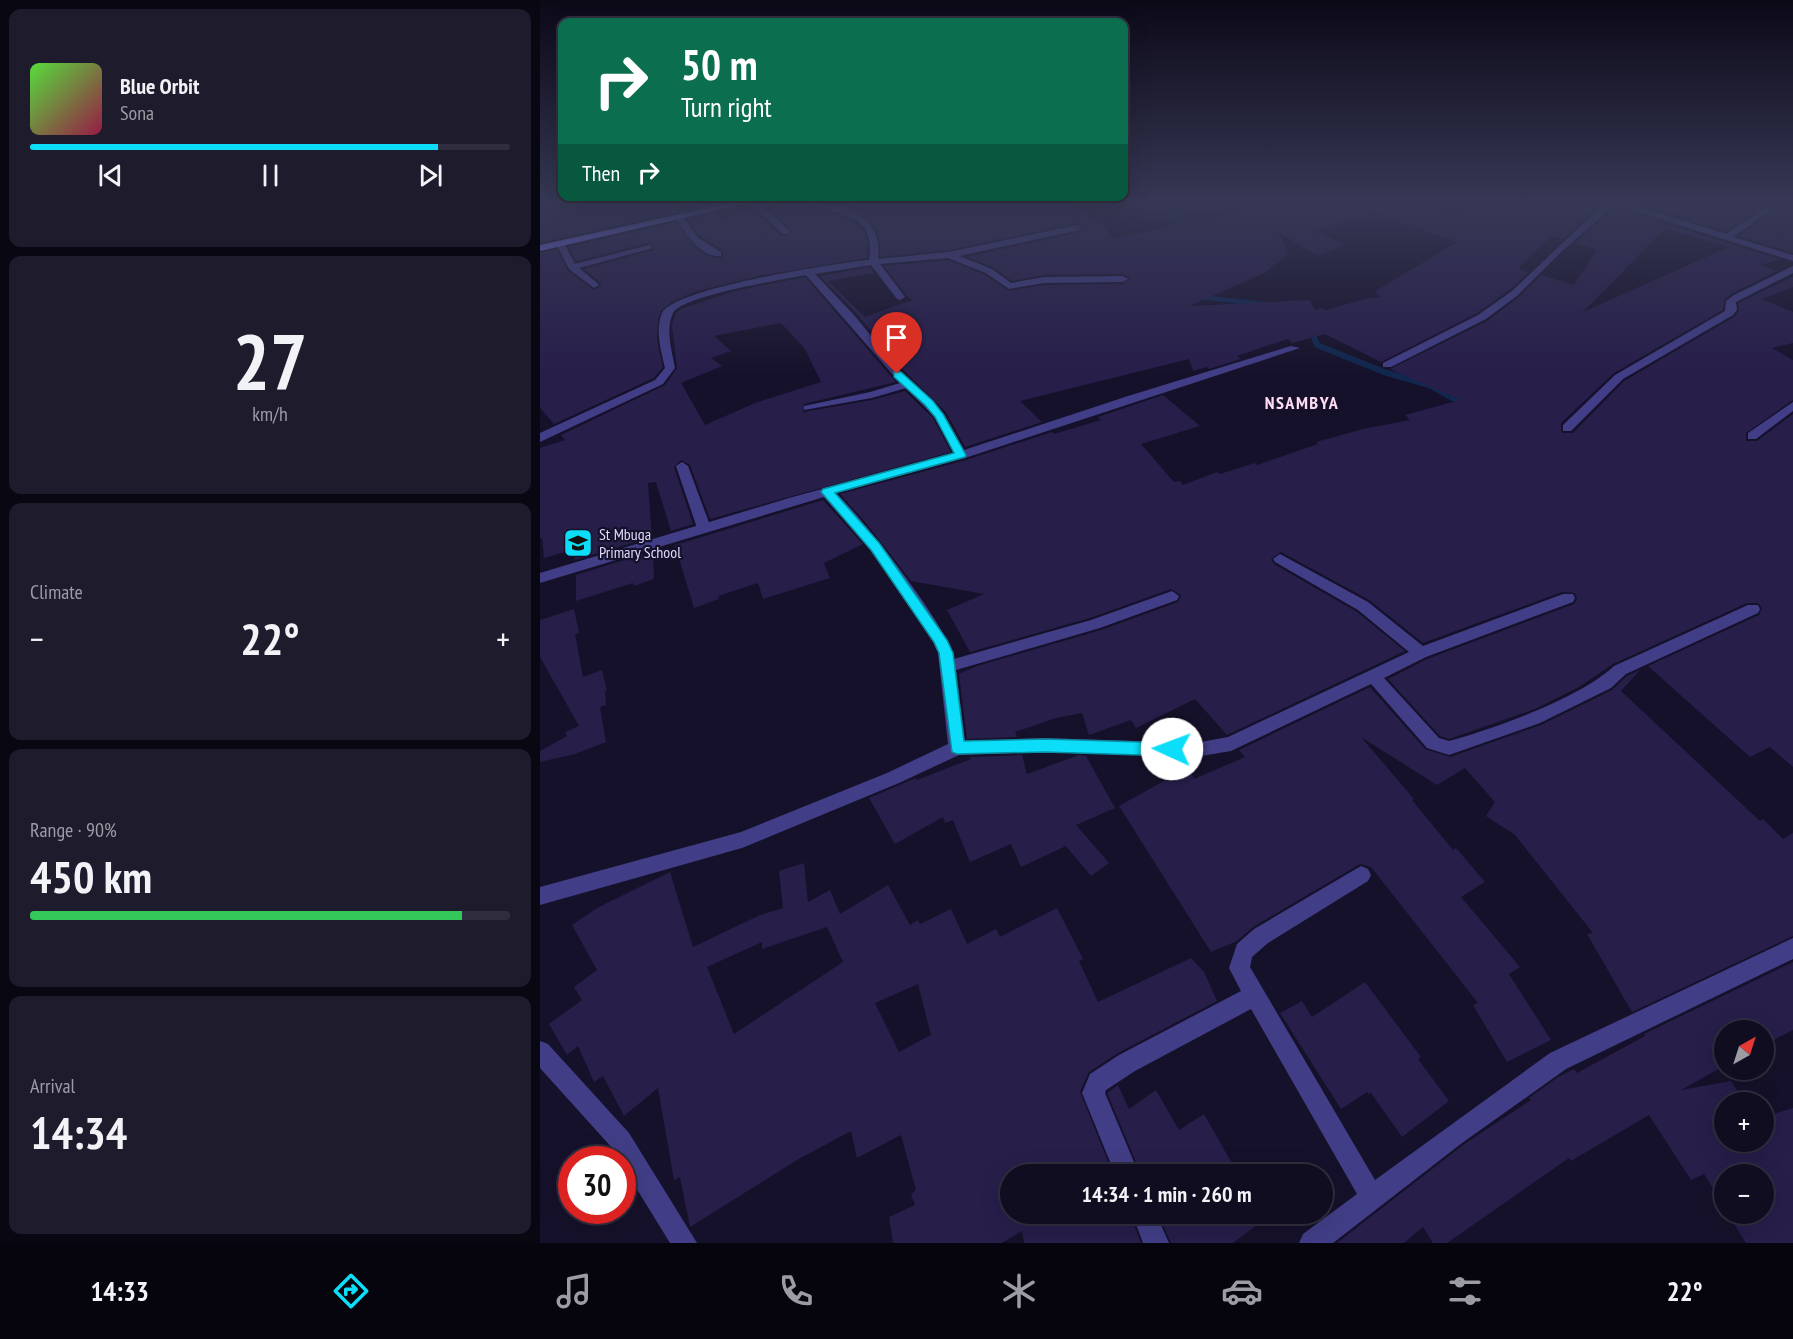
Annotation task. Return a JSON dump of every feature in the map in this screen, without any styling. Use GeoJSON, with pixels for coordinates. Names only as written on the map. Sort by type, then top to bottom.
{"type":"FeatureCollection","features":[{"type":"Feature","properties":{"kind":"street"},"geometry":{"type":"LineString","coordinates":[[568,259],[572,267],[594,285]]}},
{"type":"Feature","properties":{"kind":"street"},"geometry":{"type":"LineString","coordinates":[[572,267],[604,259]]}},
{"type":"Feature","properties":{"kind":"street"},"geometry":{"type":"LineString","coordinates":[[873,259],[873,262],[900,297]]}},
{"type":"Feature","properties":{"kind":"street"},"geometry":{"type":"LineString","coordinates":[[540,438],[651,387],[667,374],[670,368],[664,338],[667,314],[672,307],[707,292],[809,272],[873,262],[915,259]]}},
{"type":"Feature","properties":{"kind":"street"},"geometry":{"type":"LineString","coordinates":[[959,259],[989,271],[1009,286],[1044,280],[1123,279]]}},
{"type":"Feature","properties":{"kind":"street"},"geometry":{"type":"LineString","coordinates":[[1387,365],[1482,317],[1515,293],[1549,259]]}},
{"type":"Feature","properties":{"kind":"street"},"geometry":{"type":"LineString","coordinates":[[1567,428],[1619,377],[1729,313],[1733,307],[1731,301],[1737,297],[1793,269]]}},
{"type":"Feature","properties":{"kind":"street"},"geometry":{"type":"LineString","coordinates":[[809,272],[817,284],[940,416],[961,455]]}},
{"type":"Feature","properties":{"kind":"street"},"geometry":{"type":"LineString","coordinates":[[540,578],[827,492],[961,455],[1132,398],[1295,348]]}},
{"type":"Feature","properties":{"kind":"street"},"geometry":{"type":"LineString","coordinates":[[808,408],[858,396],[872,395],[908,384]]}},
{"type":"Feature","properties":{"kind":"street"},"geometry":{"type":"LineString","coordinates":[[1752,436],[1793,405]]}},
{"type":"Feature","properties":{"kind":"street"},"geometry":{"type":"LineString","coordinates":[[682,466],[704,528]]}},
{"type":"Feature","properties":{"kind":"street"},"geometry":{"type":"LineString","coordinates":[[827,492],[841,505],[876,547],[902,587],[932,626],[946,653],[957,748]]}},
{"type":"Feature","properties":{"kind":"street"},"geometry":{"type":"LineString","coordinates":[[1280,559],[1363,606],[1421,653]]}},
{"type":"Feature","properties":{"kind":"street"},"geometry":{"type":"LineString","coordinates":[[947,667],[1095,624],[1172,596]]}},
{"type":"Feature","properties":{"kind":"street"},"geometry":{"type":"LineString","coordinates":[[540,896],[742,840],[893,778],[957,748],[1045,745],[1195,750],[1217,747],[1248,737],[1421,653],[1568,598]]}},
{"type":"Feature","properties":{"kind":"street"},"geometry":{"type":"LineString","coordinates":[[1372,675],[1433,743],[1449,748],[1534,718],[1605,684],[1620,670],[1753,609]]}},
{"type":"Feature","properties":{"kind":"street"},"geometry":{"type":"LineString","coordinates":[[1361,875],[1261,936],[1244,951],[1239,968],[1371,1197]]}},
{"type":"Feature","properties":{"kind":"street"},"geometry":{"type":"LineString","coordinates":[[1312,1243],[1525,1083],[1558,1061],[1793,948]]}},
{"type":"Feature","properties":{"kind":"street"},"geometry":{"type":"LineString","coordinates":[[1123,1164],[1093,1093],[1098,1082],[1127,1063],[1226,1012],[1255,994]]}},
{"type":"Feature","properties":{"kind":"street"},"geometry":{"type":"LineString","coordinates":[[540,1052],[621,1141],[684,1243]]}},
{"type":"Feature","properties":{"kind":"street"},"geometry":{"type":"LineString","coordinates":[[1148,1224],[1156,1243]]}},
{"type":"Feature","properties":{"kind":"building"},"geometry":{"type":"Polygon","coordinates":[[[540,259],[562,259],[568,271],[594,290],[600,287],[601,283],[584,269],[621,259],[861,259],[758,276],[694,292],[672,302],[661,311],[658,319],[657,341],[663,367],[654,378],[554,424],[540,408],[540,259]]]}},
{"type":"Feature","properties":{"kind":"building"},"geometry":{"type":"Polygon","coordinates":[[[972,259],[1282,259],[1264,273],[1190,306],[1310,300],[1315,310],[1322,308],[1326,310],[1368,298],[1381,297],[1374,292],[1429,259],[1528,259],[1518,268],[1529,272],[1511,289],[1477,313],[1381,362],[1325,334],[1292,343],[1288,339],[1237,356],[1241,359],[1209,369],[1207,367],[1193,371],[1189,359],[1020,401],[1042,422],[965,447],[946,412],[903,370],[856,313],[820,276],[870,267],[874,273],[828,281],[865,317],[912,300],[884,266],[948,260],[985,275],[1009,291],[1044,285],[1123,284],[1130,278],[1123,274],[1044,275],[1012,281],[993,267],[972,259]]]}},
{"type":"Feature","properties":{"kind":"building"},"geometry":{"type":"Polygon","coordinates":[[[1591,259],[1635,259],[1583,312],[1702,259],[1779,259],[1761,265],[1777,271],[1733,293],[1725,299],[1723,310],[1614,373],[1561,423],[1563,433],[1573,433],[1624,381],[1734,317],[1739,311],[1738,303],[1793,277],[1793,287],[1762,299],[1793,312],[1793,343],[1772,348],[1793,360],[1793,400],[1746,433],[1746,441],[1757,441],[1793,414],[1793,767],[1770,747],[1750,757],[1648,666],[1759,615],[1762,608],[1758,603],[1747,603],[1613,664],[1579,687],[1535,709],[1449,739],[1440,736],[1388,679],[1427,659],[1574,604],[1577,599],[1575,593],[1562,592],[1423,643],[1369,600],[1281,552],[1271,559],[1274,564],[1357,612],[1405,651],[1227,735],[1195,699],[1136,728],[1131,720],[1089,735],[1082,713],[1056,718],[1015,732],[1017,737],[967,739],[959,674],[977,666],[1101,630],[1178,602],[1181,595],[1171,589],[1090,618],[970,652],[947,610],[984,594],[911,581],[866,523],[840,494],[966,460],[1052,432],[1054,434],[1101,420],[1098,417],[1163,395],[1200,426],[1141,444],[1174,482],[1180,481],[1183,485],[1217,472],[1220,474],[1255,463],[1257,465],[1318,444],[1316,442],[1363,429],[1410,420],[1405,415],[1460,400],[1390,369],[1487,321],[1519,297],[1541,275],[1574,285],[1591,259]]]}},
{"type":"Feature","properties":{"kind":"building"},"geometry":{"type":"Polygon","coordinates":[[[805,277],[896,382],[804,404],[803,412],[872,400],[905,391],[933,418],[951,452],[710,519],[690,465],[681,460],[674,467],[693,524],[671,531],[656,482],[648,483],[652,537],[575,560],[575,549],[544,558],[542,538],[540,539],[540,448],[565,440],[561,435],[665,385],[677,368],[672,326],[675,314],[681,309],[735,291],[805,277]],[[781,323],[714,336],[731,351],[711,358],[722,366],[681,383],[705,425],[755,403],[821,382],[805,349],[781,323]]]}},
{"type":"Feature","properties":{"kind":"building"},"geometry":{"type":"Polygon","coordinates":[[[823,500],[863,544],[824,563],[830,578],[763,599],[758,583],[718,596],[719,599],[694,608],[675,545],[823,500]]]}},
{"type":"Feature","properties":{"kind":"building"},"geometry":{"type":"Polygon","coordinates":[[[653,551],[654,579],[634,586],[633,583],[576,601],[576,575],[653,551]]]}},
{"type":"Feature","properties":{"kind":"building"},"geometry":{"type":"Polygon","coordinates":[[[574,609],[579,633],[575,634],[583,677],[602,670],[607,691],[605,691],[606,705],[600,707],[606,742],[575,754],[540,762],[540,751],[567,736],[565,732],[579,726],[540,657],[540,620],[574,609]]]}},
{"type":"Feature","properties":{"kind":"building"},"geometry":{"type":"Polygon","coordinates":[[[1640,670],[1621,691],[1760,821],[1763,819],[1783,839],[1793,833],[1793,936],[1632,1012],[1587,934],[1593,933],[1515,835],[1486,816],[1495,802],[1465,768],[1437,785],[1361,737],[1414,799],[1412,800],[1453,850],[1456,848],[1485,882],[1461,897],[1520,967],[1509,974],[1551,1040],[1507,1062],[1473,1005],[1478,1003],[1371,867],[1360,864],[1253,927],[1237,941],[1211,952],[1119,806],[1189,767],[1194,779],[1245,757],[1239,750],[1370,687],[1425,749],[1450,757],[1541,725],[1612,690],[1627,676],[1640,670]]]}},
{"type":"Feature","properties":{"kind":"building"},"geometry":{"type":"Polygon","coordinates":[[[1022,755],[1027,774],[1079,755],[1086,756],[1115,808],[1076,825],[1109,863],[1091,876],[1066,846],[1021,867],[1011,844],[970,862],[953,820],[945,823],[943,817],[895,844],[869,798],[916,778],[917,780],[971,759],[970,757],[1022,755]]]}},
{"type":"Feature","properties":{"kind":"building"},"geometry":{"type":"Polygon","coordinates":[[[804,863],[808,902],[830,890],[840,914],[888,885],[910,925],[918,920],[920,924],[951,909],[967,944],[996,929],[1000,937],[1057,908],[1083,959],[1079,961],[1098,1002],[1191,958],[1204,972],[1217,1001],[1118,1053],[1089,1072],[1080,1092],[1109,1164],[1000,1164],[1000,1224],[1134,1224],[1141,1243],[1024,1243],[1022,1231],[1002,1243],[893,1243],[889,1217],[915,1205],[911,1194],[916,1190],[901,1135],[857,1158],[851,1131],[797,1160],[690,1227],[680,1177],[674,1180],[658,1088],[624,1116],[603,1076],[594,1082],[578,1046],[567,1055],[549,1024],[582,1000],[574,987],[597,970],[572,925],[597,908],[670,872],[693,947],[760,915],[783,908],[779,871],[804,863]],[[827,927],[762,949],[762,942],[707,967],[734,1034],[843,962],[827,927]],[[918,984],[875,1003],[899,1052],[931,1035],[918,984]]]}},
{"type":"Feature","properties":{"kind":"building"},"geometry":{"type":"Polygon","coordinates":[[[1793,962],[1793,1030],[1774,1040],[1774,1020],[1714,1020],[1714,1072],[1681,1090],[1731,1081],[1738,1092],[1714,1092],[1714,1152],[1774,1152],[1774,1114],[1793,1108],[1793,1243],[1746,1243],[1734,1224],[1774,1224],[1774,1164],[1714,1164],[1714,1190],[1704,1174],[1691,1180],[1649,1115],[1571,1161],[1569,1158],[1447,1243],[1433,1243],[1423,1227],[1404,1243],[1337,1243],[1463,1145],[1531,1100],[1529,1098],[1558,1077],[1574,1069],[1577,1073],[1645,1036],[1644,1034],[1793,962]]]}},
{"type":"Feature","properties":{"kind":"building"},"geometry":{"type":"Polygon","coordinates":[[[1365,982],[1421,1057],[1418,1059],[1449,1101],[1402,1137],[1371,1093],[1367,1092],[1341,1109],[1280,1013],[1302,1001],[1312,1017],[1365,982]]]}},
{"type":"Feature","properties":{"kind":"building"},"geometry":{"type":"Polygon","coordinates":[[[1118,1085],[1129,1109],[1156,1090],[1179,1130],[1204,1114],[1232,1164],[1137,1164],[1107,1093],[1118,1085]]]}},
{"type":"Feature","properties":{"kind":"building"},"geometry":{"type":"Polygon","coordinates":[[[1162,1224],[1259,1224],[1233,1243],[1171,1243],[1162,1224]]]}},
{"type":"Feature","properties":{"kind":"waterway"},"geometry":{"type":"LineString","coordinates":[[1198,297],[1264,304]]}},
{"type":"Feature","properties":{"kind":"waterway"},"geometry":{"type":"LineString","coordinates":[[1311,329],[1317,345],[1384,372],[1429,385],[1465,405]]}},
{"type":"Feature","properties":{"kind":"place","name":"St Mbuga Primary School"},"geometry":{"type":"Point","coordinates":[578,543]}},
{"type":"Feature","properties":{"kind":"district","name":"NSAMBYA"},"geometry":{"type":"Point","coordinates":[1302,403]}},
{"type":"Feature","properties":{"kind":"route"},"geometry":{"type":"LineString","coordinates":[[897,374],[940,416],[961,455],[827,492],[841,505],[876,547],[940,640],[946,653],[957,748],[1045,745],[1172,749]]}}]}
